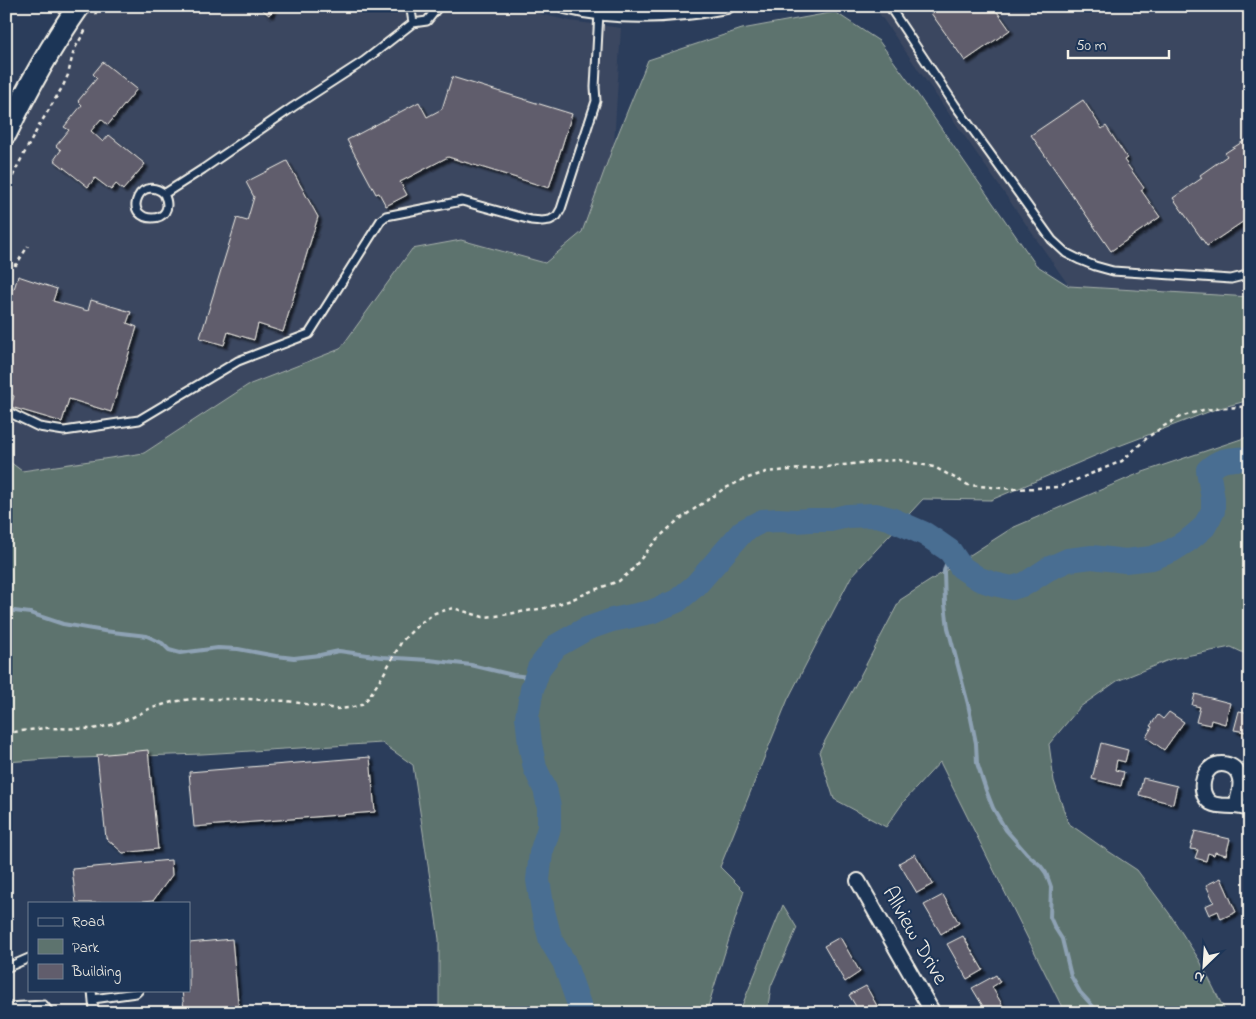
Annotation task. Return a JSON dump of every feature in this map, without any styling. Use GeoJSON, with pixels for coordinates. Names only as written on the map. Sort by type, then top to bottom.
{"type":"FeatureCollection","features":[{"type":"Feature","properties":{"kind":"main road"},"geometry":{"type":"LineString","coordinates":[[6,133],[51,49],[85,14]]}},
{"type":"Feature","properties":{"kind":"street"},"geometry":{"type":"LineString","coordinates":[[566,6],[599,12],[628,14],[687,12],[728,6]]}},
{"type":"Feature","properties":{"kind":"street","name":"Allview Drive"},"geometry":{"type":"LineString","coordinates":[[858,881],[933,1013]]}},
{"type":"Feature","properties":{"kind":"lane"},"geometry":{"type":"LineString","coordinates":[[413,6],[411,10],[413,23]]}},
{"type":"Feature","properties":{"kind":"lane"},"geometry":{"type":"LineString","coordinates":[[164,194],[292,107],[364,61],[413,23],[426,21],[439,6]]}},
{"type":"Feature","properties":{"kind":"lane"},"geometry":{"type":"LineString","coordinates":[[889,6],[955,105],[1052,240],[1066,253],[1095,266],[1114,271],[1230,279],[1250,272]]}},
{"type":"Feature","properties":{"kind":"lane"},"geometry":{"type":"LineString","coordinates":[[6,411],[39,427],[64,431],[139,420],[238,361],[309,334],[381,220],[386,216],[462,201],[542,222],[557,216],[596,101],[599,12]]}},
{"type":"Feature","properties":{"kind":"lane"},"geometry":{"type":"LineString","coordinates":[[156,188],[164,194],[167,204],[161,216],[154,219],[139,213],[136,201],[143,190],[156,188]]}},
{"type":"Feature","properties":{"kind":"lane"},"geometry":{"type":"LineString","coordinates":[[6,968],[28,958]]}},
{"type":"Feature","properties":{"kind":"lane"},"geometry":{"type":"LineString","coordinates":[[92,992],[94,1013]]}},
{"type":"Feature","properties":{"kind":"lane"},"geometry":{"type":"LineString","coordinates":[[93,999],[137,992]]}},
{"type":"Feature","properties":{"kind":"lane"},"geometry":{"type":"LineString","coordinates":[[6,1007],[44,1006],[50,1013]]}},
{"type":"Feature","properties":{"kind":"path"},"geometry":{"type":"LineString","coordinates":[[85,14],[100,6]]}},
{"type":"Feature","properties":{"kind":"path"},"geometry":{"type":"LineString","coordinates":[[6,191],[39,126],[64,86],[74,50],[86,28]]}},
{"type":"Feature","properties":{"kind":"path"},"geometry":{"type":"LineString","coordinates":[[6,262],[16,265],[28,246]]}},
{"type":"Feature","properties":{"kind":"path"},"geometry":{"type":"LineString","coordinates":[[6,734],[46,728],[93,728],[111,725],[149,709],[172,702],[191,700],[247,699],[337,709],[361,706],[382,677],[402,641],[419,624],[435,614],[453,608],[482,617],[545,608],[568,602],[619,581],[631,571],[656,540],[677,521],[722,490],[742,480],[766,472],[899,460],[934,467],[968,485],[1013,488],[1059,486],[1122,462],[1148,437],[1180,417],[1202,410],[1250,406]]}},
{"type":"Feature","properties":{"kind":"shaded area"},"geometry":{"type":"Polygon","coordinates":[[[93,6],[516,6],[570,21],[621,28],[614,144],[582,232],[544,263],[461,240],[412,249],[340,349],[248,385],[144,453],[22,471],[6,459],[6,160],[61,55],[93,6]]]}},
{"type":"Feature","properties":{"kind":"shaded area"},"geometry":{"type":"Polygon","coordinates":[[[874,6],[1250,6],[1250,297],[1069,286],[874,6]]]}},
{"type":"Feature","properties":{"kind":"green space"},"geometry":{"type":"Polygon","coordinates":[[[835,12],[879,41],[1036,265],[1069,286],[1250,297],[1250,400],[1216,409],[1111,449],[991,500],[923,499],[851,577],[788,699],[720,867],[744,891],[706,1013],[422,1013],[439,1007],[439,939],[413,765],[382,743],[202,754],[6,762],[6,459],[22,471],[144,453],[248,385],[340,349],[412,249],[461,240],[545,263],[582,232],[614,144],[648,60],[742,29],[835,12]]]}},
{"type":"Feature","properties":{"kind":"green space"},"geometry":{"type":"Polygon","coordinates":[[[1250,436],[1250,656],[1231,647],[1171,659],[1117,681],[1080,707],[1049,744],[1054,781],[1068,823],[1137,870],[1169,913],[1200,961],[1226,1013],[1065,1013],[940,762],[905,800],[886,827],[834,799],[819,752],[900,600],[1012,528],[1140,473],[1250,436]]]}},
{"type":"Feature","properties":{"kind":"green space"},"geometry":{"type":"Polygon","coordinates":[[[783,905],[797,928],[771,986],[767,1013],[739,1013],[783,905]]]}},
{"type":"Feature","properties":{"kind":"building"},"geometry":{"type":"Polygon","coordinates":[[[258,6],[276,6],[269,15],[258,6]]]}},
{"type":"Feature","properties":{"kind":"building"},"geometry":{"type":"Polygon","coordinates":[[[926,6],[993,6],[1010,30],[965,61],[926,6]]]}},
{"type":"Feature","properties":{"kind":"building"},"geometry":{"type":"Polygon","coordinates":[[[103,62],[137,89],[108,125],[101,119],[91,131],[103,142],[109,135],[145,164],[123,190],[116,184],[111,190],[95,178],[88,187],[54,160],[61,150],[56,146],[69,130],[64,127],[82,105],[78,101],[97,78],[93,74],[103,62]]]}},
{"type":"Feature","properties":{"kind":"building"},"geometry":{"type":"Polygon","coordinates":[[[452,77],[572,114],[549,188],[448,157],[400,182],[407,195],[386,206],[379,193],[376,194],[347,140],[419,102],[427,117],[442,109],[452,77]]]}},
{"type":"Feature","properties":{"kind":"building"},"geometry":{"type":"Polygon","coordinates":[[[1083,100],[1102,129],[1106,126],[1127,158],[1124,160],[1144,188],[1141,190],[1160,217],[1111,251],[1031,135],[1083,100]]]}},
{"type":"Feature","properties":{"kind":"building"},"geometry":{"type":"Polygon","coordinates":[[[1250,137],[1250,217],[1207,246],[1173,198],[1202,178],[1200,175],[1227,156],[1225,153],[1250,137]]]}},
{"type":"Feature","properties":{"kind":"building"},"geometry":{"type":"Polygon","coordinates":[[[287,161],[318,217],[283,332],[258,324],[254,340],[228,332],[224,345],[200,338],[237,218],[247,221],[254,197],[246,182],[287,161]]]}},
{"type":"Feature","properties":{"kind":"building"},"geometry":{"type":"Polygon","coordinates":[[[18,276],[57,289],[53,301],[88,311],[91,300],[131,312],[127,323],[137,327],[111,412],[69,399],[62,422],[11,407],[14,396],[6,393],[6,286],[14,289],[18,276]]]}},
{"type":"Feature","properties":{"kind":"building"},"geometry":{"type":"Polygon","coordinates":[[[1195,694],[1230,703],[1225,724],[1211,720],[1210,725],[1196,722],[1200,707],[1192,705],[1195,694]]]}},
{"type":"Feature","properties":{"kind":"building"},"geometry":{"type":"Polygon","coordinates":[[[1239,711],[1250,713],[1250,738],[1245,737],[1246,732],[1234,730],[1239,711]]]}},
{"type":"Feature","properties":{"kind":"building"},"geometry":{"type":"Polygon","coordinates":[[[1169,712],[1184,722],[1164,750],[1146,737],[1152,727],[1150,726],[1158,715],[1163,719],[1169,712]]]}},
{"type":"Feature","properties":{"kind":"building"},"geometry":{"type":"Polygon","coordinates":[[[1101,743],[1128,750],[1125,762],[1117,760],[1115,770],[1124,772],[1121,786],[1092,779],[1101,743]]]}},
{"type":"Feature","properties":{"kind":"building"},"geometry":{"type":"Polygon","coordinates":[[[148,750],[158,849],[123,853],[106,838],[97,755],[148,750]]]}},
{"type":"Feature","properties":{"kind":"building"},"geometry":{"type":"Polygon","coordinates":[[[370,757],[375,812],[194,827],[189,772],[370,757]]]}},
{"type":"Feature","properties":{"kind":"building"},"geometry":{"type":"Polygon","coordinates":[[[1143,778],[1177,786],[1173,804],[1139,795],[1143,778]]]}},
{"type":"Feature","properties":{"kind":"building"},"geometry":{"type":"Polygon","coordinates":[[[1195,831],[1230,839],[1226,855],[1215,852],[1214,855],[1208,853],[1206,861],[1195,858],[1198,850],[1190,849],[1195,831]]]}},
{"type":"Feature","properties":{"kind":"building"},"geometry":{"type":"Polygon","coordinates":[[[915,854],[933,884],[917,893],[899,863],[915,854]]]}},
{"type":"Feature","properties":{"kind":"building"},"geometry":{"type":"Polygon","coordinates":[[[171,860],[172,875],[153,901],[76,902],[72,869],[171,860]]]}},
{"type":"Feature","properties":{"kind":"building"},"geometry":{"type":"Polygon","coordinates":[[[1221,878],[1236,912],[1221,919],[1218,911],[1209,915],[1205,906],[1214,902],[1206,885],[1221,878]]]}},
{"type":"Feature","properties":{"kind":"building"},"geometry":{"type":"Polygon","coordinates":[[[943,895],[959,923],[941,934],[924,905],[943,895]]]}},
{"type":"Feature","properties":{"kind":"building"},"geometry":{"type":"Polygon","coordinates":[[[963,936],[983,970],[967,979],[947,944],[963,936]]]}},
{"type":"Feature","properties":{"kind":"building"},"geometry":{"type":"Polygon","coordinates":[[[840,937],[860,972],[845,982],[824,946],[840,937]]]}},
{"type":"Feature","properties":{"kind":"building"},"geometry":{"type":"Polygon","coordinates":[[[232,939],[239,1013],[182,1013],[184,1010],[182,992],[190,992],[190,943],[232,939]]]}},
{"type":"Feature","properties":{"kind":"building"},"geometry":{"type":"Polygon","coordinates":[[[996,975],[1000,982],[992,987],[1007,1013],[987,1013],[972,988],[996,975]]]}},
{"type":"Feature","properties":{"kind":"building"},"geometry":{"type":"Polygon","coordinates":[[[866,986],[881,1013],[860,1013],[849,995],[866,986]]]}},
{"type":"Feature","properties":{"kind":"building"},"geometry":{"type":"Polygon","coordinates":[[[160,1010],[164,1013],[134,1013],[160,1010]]]}},
{"type":"Feature","properties":{"kind":"waterway"},"geometry":{"type":"LineString","coordinates":[[582,1013],[564,962],[551,941],[543,911],[538,880],[541,853],[549,828],[549,807],[545,789],[535,768],[527,717],[532,689],[539,668],[556,646],[586,629],[612,620],[651,612],[677,601],[696,585],[743,531],[762,521],[830,520],[847,516],[876,515],[891,519],[925,534],[937,542],[950,551],[961,567],[979,579],[1012,588],[1025,584],[1048,569],[1068,560],[1092,557],[1125,561],[1152,558],[1171,551],[1204,527],[1213,511],[1208,470],[1223,461],[1250,458]]}},
{"type":"Feature","properties":{"kind":"waterway"},"geometry":{"type":"LineString","coordinates":[[950,551],[944,571],[948,628],[968,704],[976,743],[977,763],[993,808],[1006,830],[1046,873],[1051,887],[1050,917],[1062,939],[1071,976],[1080,992],[1099,1013]]}},
{"type":"Feature","properties":{"kind":"waterway"},"geometry":{"type":"LineString","coordinates":[[6,610],[30,613],[63,624],[147,636],[162,643],[169,650],[180,653],[218,648],[238,649],[294,658],[339,651],[471,665],[513,675],[536,678]]}}]}
